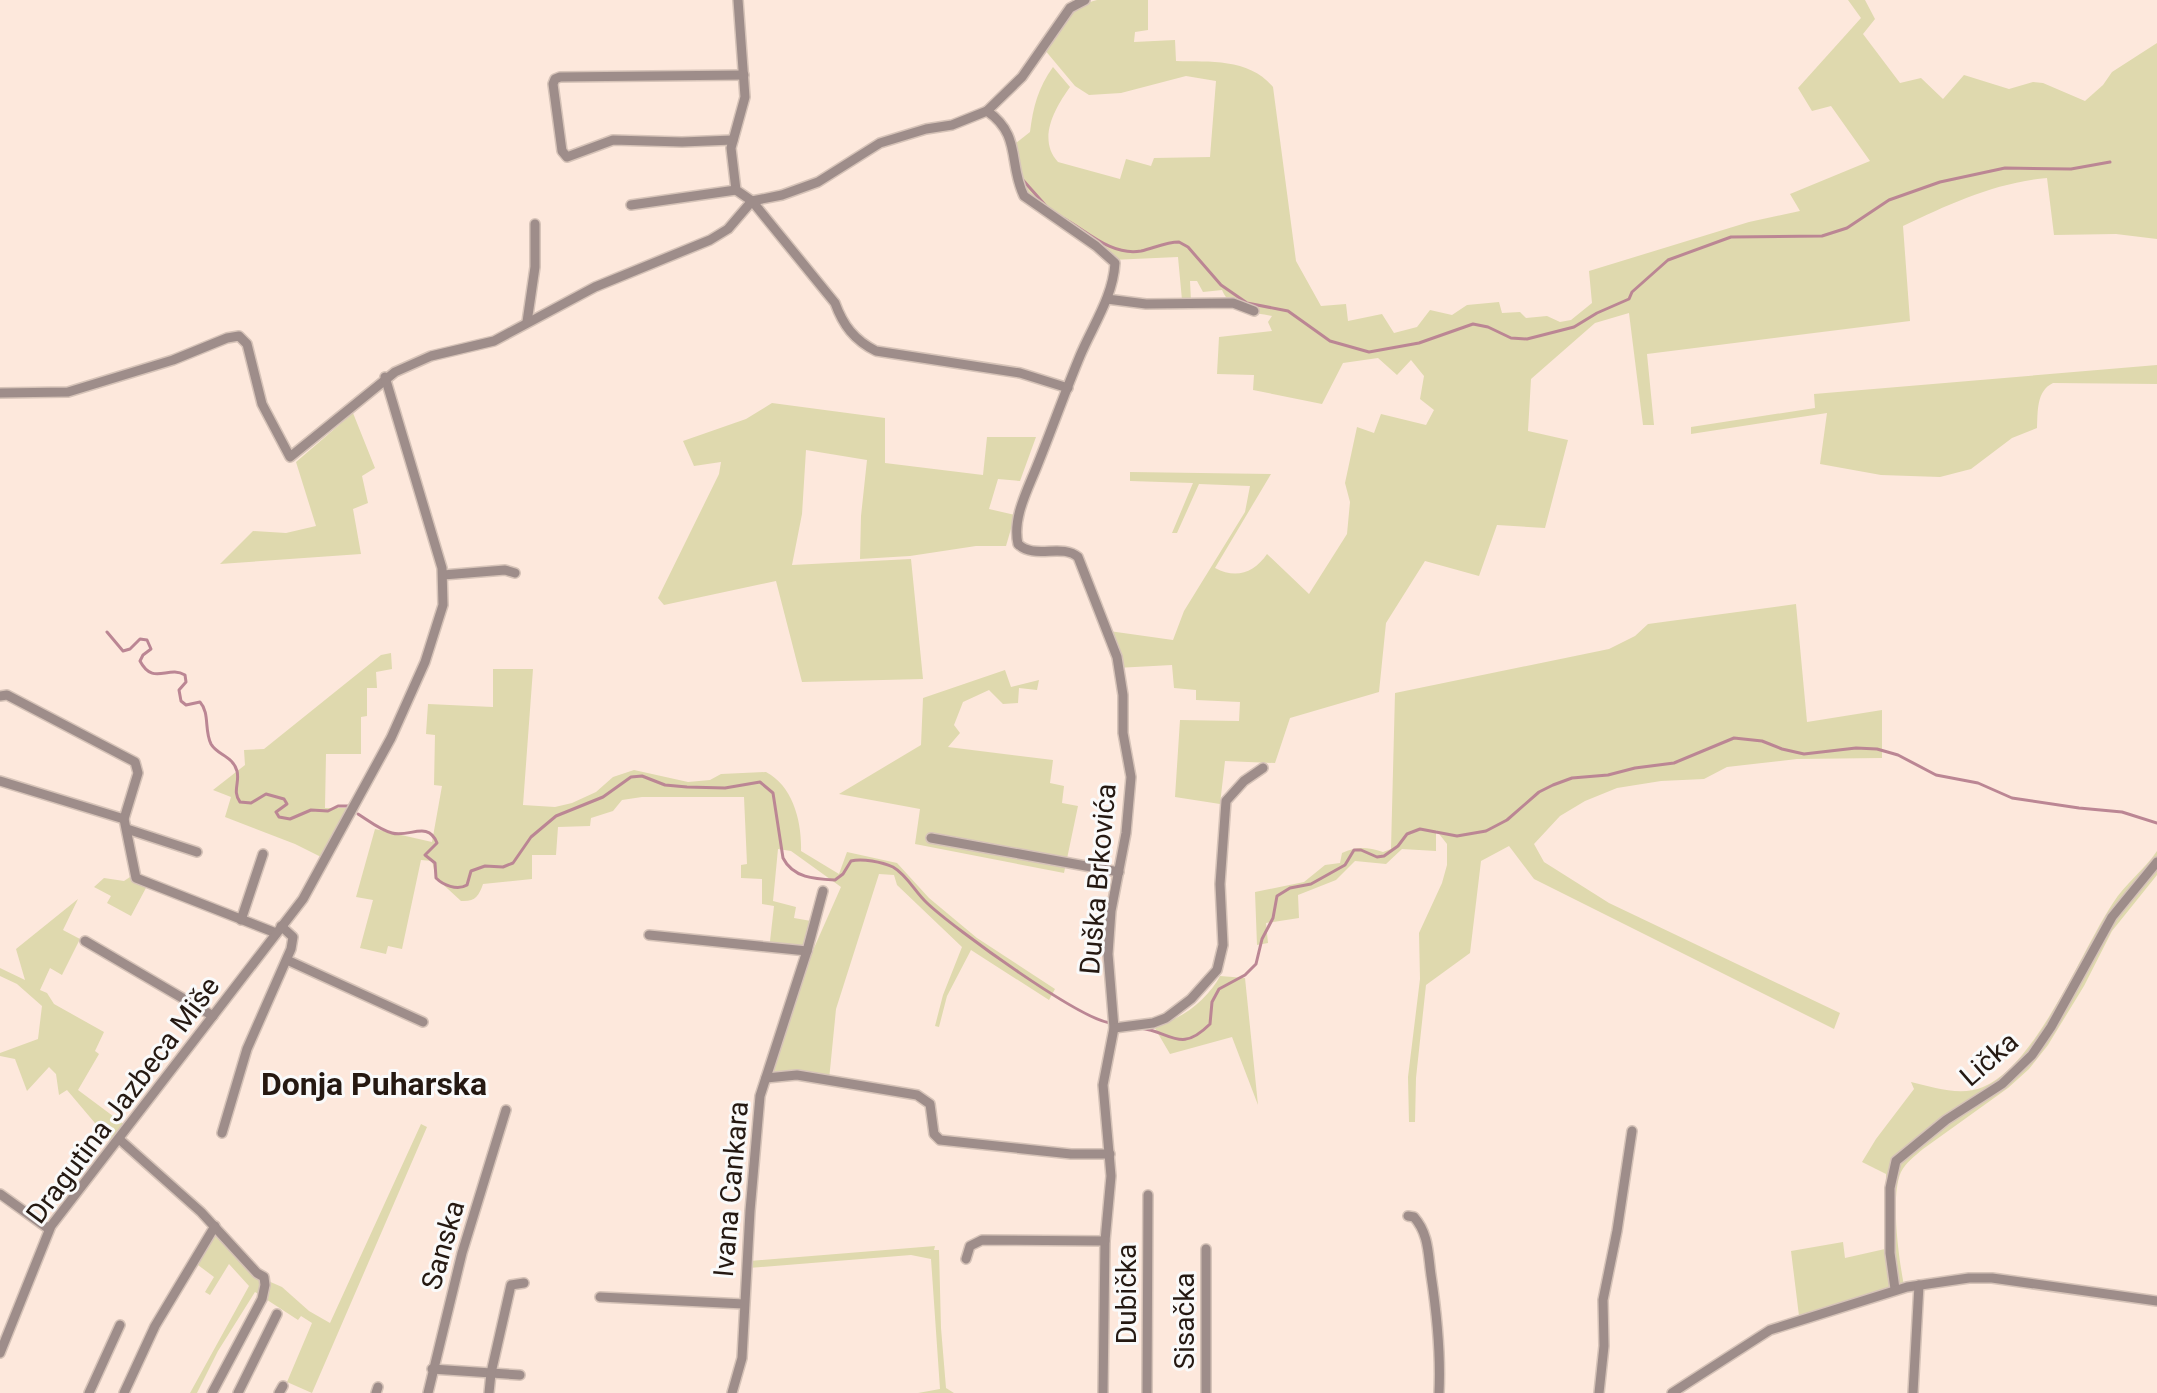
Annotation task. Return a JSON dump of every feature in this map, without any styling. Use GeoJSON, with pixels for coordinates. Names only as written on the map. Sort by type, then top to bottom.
{"type":"FeatureCollection","features":[{"type":"Feature","properties":{"kind":"street"},"geometry":{"type":"LineString","coordinates":[[736,190],[731,166],[733,140],[745,97],[738,0]]}},
{"type":"Feature","properties":{"kind":"street"},"geometry":{"type":"LineString","coordinates":[[0,393],[68,392],[239,336],[247,344],[262,404],[290,457],[385,377],[431,356],[494,341],[595,287],[710,240],[728,229],[752,201],[782,195],[818,182],[880,143],[926,129],[952,125],[987,111],[1022,77],[1070,8],[1085,0]]}},
{"type":"Feature","properties":{"kind":"street"},"geometry":{"type":"LineString","coordinates":[[733,140],[613,140],[567,157],[562,151],[553,84],[560,77],[744,75]]}},
{"type":"Feature","properties":{"kind":"street","name":"Duška Brkovića"},"geometry":{"type":"LineString","coordinates":[[987,111],[996,117],[1014,146],[1024,196],[1096,246],[1115,263],[1114,280],[1107,299],[1022,504],[1017,540],[1020,547],[1027,551],[1075,553],[1117,657],[1123,695],[1123,733],[1131,777],[1111,911],[1108,954],[1114,1028],[1103,1085],[1111,1176],[1105,1241],[1103,1393]]}},
{"type":"Feature","properties":{"kind":"street"},"geometry":{"type":"LineString","coordinates":[[631,205],[736,190],[752,201],[835,303],[842,323],[868,347],[876,351],[1020,373],[1068,388]]}},
{"type":"Feature","properties":{"kind":"street"},"geometry":{"type":"LineString","coordinates":[[527,322],[535,267],[535,224]]}},
{"type":"Feature","properties":{"kind":"street"},"geometry":{"type":"LineString","coordinates":[[1107,299],[1146,304],[1233,303],[1254,311]]}},
{"type":"Feature","properties":{"kind":"street","name":"Dragutina Jazbeca Miše"},"geometry":{"type":"LineString","coordinates":[[0,1353],[49,1229],[303,899],[391,738],[439,622],[443,605],[443,575],[385,377]]}},
{"type":"Feature","properties":{"kind":"street"},"geometry":{"type":"LineString","coordinates":[[443,575],[505,570],[515,573]]}},
{"type":"Feature","properties":{"kind":"street"},"geometry":{"type":"LineString","coordinates":[[0,696],[7,695],[135,762],[138,773],[126,824],[136,878],[241,920],[279,930],[294,939],[287,960],[423,1022]]}},
{"type":"Feature","properties":{"kind":"street"},"geometry":{"type":"LineString","coordinates":[[1114,1028],[1153,1023],[1179,1009],[1217,970],[1223,945],[1220,884],[1226,801],[1244,781],[1263,768]]}},
{"type":"Feature","properties":{"kind":"street"},"geometry":{"type":"LineString","coordinates":[[0,781],[197,852]]}},
{"type":"Feature","properties":{"kind":"street"},"geometry":{"type":"LineString","coordinates":[[931,838],[1119,872]]}},
{"type":"Feature","properties":{"kind":"street"},"geometry":{"type":"LineString","coordinates":[[241,920],[263,854]]}},
{"type":"Feature","properties":{"kind":"street","name":"Lička"},"geometry":{"type":"LineString","coordinates":[[1895,1289],[1890,1253],[1890,1188],[1896,1161],[1946,1120],[1988,1095],[2025,1063],[2051,1027],[2122,902],[2157,862]]}},
{"type":"Feature","properties":{"kind":"street","name":"Ivana Cankara"},"geometry":{"type":"LineString","coordinates":[[732,1393],[742,1358],[760,1096],[823,891]]}},
{"type":"Feature","properties":{"kind":"street"},"geometry":{"type":"LineString","coordinates":[[649,935],[807,951]]}},
{"type":"Feature","properties":{"kind":"street"},"geometry":{"type":"LineString","coordinates":[[85,941],[213,1016]]}},
{"type":"Feature","properties":{"kind":"street","name":"Dragutina Jazbeca Miše"},"geometry":{"type":"LineString","coordinates":[[222,1133],[247,1049],[287,960]]}},
{"type":"Feature","properties":{"kind":"street","name":"Ivana Cankara"},"geometry":{"type":"LineString","coordinates":[[766,1078],[797,1075],[917,1095],[930,1104],[934,1134],[942,1141],[1071,1154],[1110,1154]]}},
{"type":"Feature","properties":{"kind":"street","name":"Sanska"},"geometry":{"type":"LineString","coordinates":[[428,1393],[462,1253],[506,1110]]}},
{"type":"Feature","properties":{"kind":"street"},"geometry":{"type":"LineString","coordinates":[[1599,1393],[1604,1346],[1603,1300],[1632,1131]]}},
{"type":"Feature","properties":{"kind":"street"},"geometry":{"type":"LineString","coordinates":[[119,1139],[215,1226],[264,1277],[262,1299],[212,1393]]}},
{"type":"Feature","properties":{"kind":"street"},"geometry":{"type":"LineString","coordinates":[[0,1194],[49,1229]]}},
{"type":"Feature","properties":{"kind":"street","name":"Dubička"},"geometry":{"type":"LineString","coordinates":[[1147,1393],[1148,1195]]}},
{"type":"Feature","properties":{"kind":"street"},"geometry":{"type":"LineString","coordinates":[[1408,1216],[1414,1217],[1422,1228],[1429,1249],[1440,1336],[1439,1393]]}},
{"type":"Feature","properties":{"kind":"street"},"geometry":{"type":"LineString","coordinates":[[124,1393],[155,1326],[215,1226]]}},
{"type":"Feature","properties":{"kind":"street"},"geometry":{"type":"LineString","coordinates":[[966,1259],[970,1246],[982,1240],[1105,1241]]}},
{"type":"Feature","properties":{"kind":"street","name":"Sisačka"},"geometry":{"type":"LineString","coordinates":[[1206,1249],[1206,1393]]}},
{"type":"Feature","properties":{"kind":"street"},"geometry":{"type":"LineString","coordinates":[[1672,1393],[1770,1330],[1895,1289],[1969,1278],[1992,1278],[2157,1301]]}},
{"type":"Feature","properties":{"kind":"street"},"geometry":{"type":"LineString","coordinates":[[489,1393],[511,1285],[524,1283]]}},
{"type":"Feature","properties":{"kind":"street"},"geometry":{"type":"LineString","coordinates":[[1913,1393],[1919,1285]]}},
{"type":"Feature","properties":{"kind":"street","name":"Ivana Cankara"},"geometry":{"type":"LineString","coordinates":[[600,1297],[744,1304]]}},
{"type":"Feature","properties":{"kind":"street"},"geometry":{"type":"LineString","coordinates":[[238,1393],[277,1314]]}},
{"type":"Feature","properties":{"kind":"street"},"geometry":{"type":"LineString","coordinates":[[89,1393],[120,1325]]}},
{"type":"Feature","properties":{"kind":"street"},"geometry":{"type":"LineString","coordinates":[[432,1369],[520,1375]]}},
{"type":"Feature","properties":{"kind":"shaded area"},"geometry":{"type":"Polygon","coordinates":[[[1097,0],[1148,0],[1148,30],[1135,32],[1134,42],[1175,40],[1176,61],[1241,66],[1273,87],[1296,261],[1321,306],[1346,304],[1348,321],[1382,314],[1394,333],[1417,327],[1430,310],[1452,315],[1467,305],[1499,302],[1502,313],[1520,312],[1526,318],[1547,316],[1560,322],[1571,320],[1592,303],[1589,271],[1749,222],[1800,211],[1790,194],[1870,161],[1831,106],[1812,111],[1798,88],[1861,18],[1848,0],[1865,0],[1875,19],[1863,34],[1900,83],[1921,78],[1943,99],[1964,75],[2009,89],[2033,82],[2043,83],[2085,101],[2112,72],[2157,43],[2157,239],[2116,234],[2054,235],[2047,178],[1973,196],[1903,226],[1910,321],[1647,354],[1654,425],[1643,425],[1629,313],[1595,323],[1531,379],[1528,431],[1568,440],[1545,528],[1497,525],[1479,576],[1425,561],[1386,623],[1379,692],[1290,718],[1275,763],[1225,761],[1220,804],[1175,797],[1180,720],[1239,721],[1240,702],[1196,700],[1196,690],[1174,688],[1172,665],[1116,668],[1102,630],[1173,640],[1184,611],[1245,512],[1250,486],[1199,484],[1177,533],[1172,533],[1193,483],[1130,481],[1130,472],[1271,474],[1215,568],[1230,573],[1244,572],[1256,566],[1267,554],[1309,594],[1347,534],[1350,502],[1345,483],[1357,427],[1374,433],[1381,414],[1426,425],[1434,410],[1420,399],[1424,376],[1411,360],[1397,375],[1378,358],[1343,363],[1322,404],[1253,390],[1254,375],[1217,374],[1219,337],[1272,331],[1268,322],[1272,316],[1237,306],[1222,290],[1203,292],[1197,281],[1190,281],[1191,301],[1182,300],[1178,257],[1111,260],[1028,205],[1023,198],[1012,146],[1030,132],[1037,98],[1053,67],[1070,87],[1050,124],[1049,144],[1058,162],[1120,179],[1126,159],[1151,166],[1154,158],[1210,157],[1216,81],[1186,76],[1121,93],[1089,95],[1075,86],[1044,49],[1073,13],[1097,0]]]}},
{"type":"Feature","properties":{"kind":"shaded area"},"geometry":{"type":"Polygon","coordinates":[[[2157,365],[2157,384],[2053,383],[2043,391],[2037,428],[2012,438],[1971,469],[1940,477],[1881,475],[1820,464],[1827,413],[1691,434],[1691,427],[1815,408],[1814,394],[2157,365]]]}},
{"type":"Feature","properties":{"kind":"shaded area"},"geometry":{"type":"Polygon","coordinates":[[[772,403],[885,418],[885,463],[983,475],[987,437],[1036,437],[1020,481],[998,479],[989,509],[1015,515],[1006,546],[976,546],[910,556],[860,559],[867,460],[806,450],[802,514],[792,565],[911,559],[923,679],[802,682],[776,581],[664,605],[658,598],[719,474],[721,462],[694,466],[683,441],[746,419],[772,403]]]}},
{"type":"Feature","properties":{"kind":"shaded area"},"geometry":{"type":"Polygon","coordinates":[[[353,413],[375,468],[362,476],[368,503],[353,509],[361,554],[220,564],[253,531],[286,533],[316,526],[296,462],[353,413]]]}},
{"type":"Feature","properties":{"kind":"shaded area"},"geometry":{"type":"Polygon","coordinates":[[[1796,604],[1807,722],[1882,710],[1882,758],[1797,759],[1727,767],[1704,779],[1661,781],[1617,788],[1585,801],[1560,816],[1534,844],[1544,862],[1609,903],[1840,1013],[1834,1029],[1534,879],[1509,846],[1481,861],[1470,953],[1426,985],[1416,1078],[1415,1122],[1409,1122],[1408,1077],[1420,979],[1419,933],[1442,883],[1447,865],[1447,844],[1436,830],[1436,851],[1402,849],[1386,864],[1355,861],[1336,880],[1298,895],[1299,918],[1266,923],[1268,943],[1257,945],[1255,892],[1304,882],[1325,865],[1340,863],[1342,853],[1347,851],[1362,848],[1383,852],[1391,849],[1395,693],[1609,649],[1635,636],[1648,624],[1796,604]]]}},
{"type":"Feature","properties":{"kind":"shaded area"},"geometry":{"type":"Polygon","coordinates":[[[391,653],[392,669],[376,672],[377,688],[367,688],[367,716],[361,717],[361,754],[326,754],[325,808],[349,808],[321,857],[225,817],[231,797],[213,790],[245,765],[244,750],[264,749],[381,655],[391,653]]]}},
{"type":"Feature","properties":{"kind":"shaded area"},"geometry":{"type":"Polygon","coordinates":[[[493,669],[533,669],[523,805],[555,807],[572,803],[596,792],[613,777],[634,770],[688,782],[710,780],[721,774],[766,772],[783,786],[794,806],[800,828],[801,851],[839,874],[847,852],[897,863],[929,898],[977,938],[1055,989],[1049,1000],[971,950],[947,996],[939,1027],[935,1026],[943,995],[962,947],[897,885],[894,875],[879,874],[836,1009],[829,1080],[770,1075],[806,966],[841,887],[791,851],[778,849],[773,901],[796,907],[794,918],[811,921],[805,946],[769,950],[774,906],[762,904],[762,879],[741,878],[741,865],[747,864],[744,797],[642,797],[622,800],[613,811],[591,818],[590,826],[558,827],[556,855],[532,855],[532,879],[483,884],[478,895],[470,900],[461,901],[436,878],[432,861],[421,860],[402,949],[388,946],[386,954],[360,948],[373,900],[356,897],[375,829],[432,842],[442,786],[434,785],[435,735],[426,734],[428,704],[493,707],[493,669]]]}},
{"type":"Feature","properties":{"kind":"shaded area"},"geometry":{"type":"Polygon","coordinates":[[[1005,670],[1011,687],[1039,680],[1037,690],[1019,688],[1018,703],[1003,704],[989,690],[963,702],[954,725],[960,733],[948,747],[1053,760],[1050,783],[1064,786],[1062,803],[1078,806],[1064,873],[915,844],[920,809],[839,794],[921,745],[923,698],[1005,670]]]}},
{"type":"Feature","properties":{"kind":"shaded area"},"geometry":{"type":"Polygon","coordinates":[[[2157,851],[2157,875],[2112,931],[2084,986],[2048,1045],[2029,1069],[2008,1088],[1923,1149],[1901,1172],[1896,1213],[1905,1290],[1800,1324],[1791,1251],[1843,1242],[1845,1258],[1885,1249],[1886,1174],[1862,1162],[1914,1089],[1911,1082],[1965,1091],[1983,1087],[2003,1075],[2039,1032],[2113,903],[2157,851]]]}},
{"type":"Feature","properties":{"kind":"shaded area"},"geometry":{"type":"Polygon","coordinates":[[[130,877],[147,886],[131,916],[107,903],[111,896],[94,887],[104,878],[124,881],[130,877]]]}},
{"type":"Feature","properties":{"kind":"shaded area"},"geometry":{"type":"Polygon","coordinates":[[[78,899],[63,930],[80,939],[62,975],[50,968],[40,990],[47,993],[54,1004],[104,1032],[95,1051],[99,1054],[78,1090],[125,1125],[111,1142],[67,1090],[59,1095],[56,1074],[49,1067],[27,1091],[15,1059],[0,1056],[0,1053],[38,1039],[42,1006],[17,984],[0,976],[0,968],[25,980],[16,949],[78,899]]]}},
{"type":"Feature","properties":{"kind":"shaded area"},"geometry":{"type":"Polygon","coordinates":[[[1220,976],[1245,978],[1258,1105],[1232,1037],[1170,1054],[1153,1025],[1173,1019],[1192,1008],[1220,976]]]}},
{"type":"Feature","properties":{"kind":"shaded area"},"geometry":{"type":"Polygon","coordinates":[[[421,1124],[427,1127],[312,1393],[287,1382],[312,1323],[301,1316],[298,1320],[255,1292],[218,1351],[197,1393],[190,1393],[249,1286],[229,1264],[210,1295],[205,1292],[214,1277],[198,1265],[218,1230],[266,1280],[282,1287],[309,1311],[330,1323],[421,1124]]]}},
{"type":"Feature","properties":{"kind":"shaded area"},"geometry":{"type":"Polygon","coordinates":[[[935,1246],[934,1250],[939,1250],[946,1388],[954,1393],[918,1393],[940,1389],[931,1259],[911,1255],[749,1268],[750,1261],[935,1246]]]}},
{"type":"Feature","properties":{"kind":"waterway"},"geometry":{"type":"LineString","coordinates":[[1065,219],[1120,250],[1141,251],[1179,242],[1188,247],[1221,285],[1247,303],[1288,311],[1330,341],[1369,352],[1419,343],[1473,324],[1511,338],[1527,339],[1574,327],[1629,299],[1632,292],[1668,260],[1731,237],[1822,236],[1847,228],[1889,200],[1940,182],[2005,168],[2071,169],[2110,162]]}},
{"type":"Feature","properties":{"kind":"waterway"},"geometry":{"type":"LineString","coordinates":[[1022,179],[1046,206]]}},
{"type":"Feature","properties":{"kind":"waterway"},"geometry":{"type":"LineString","coordinates":[[107,632],[123,651],[130,649],[140,639],[147,640],[151,649],[140,661],[150,672],[185,675],[186,682],[179,690],[181,701],[186,705],[200,702],[203,706],[211,744],[232,762],[237,771],[240,802],[251,803],[266,794],[284,799],[287,804],[276,812],[279,817],[290,819],[311,810],[328,811],[338,806],[348,806]]}},
{"type":"Feature","properties":{"kind":"waterway"},"geometry":{"type":"LineString","coordinates":[[1140,1028],[1183,1040],[1200,1033],[1210,1024],[1212,1002],[1219,989],[1245,975],[1256,964],[1262,939],[1273,918],[1277,896],[1290,888],[1311,884],[1345,865],[1354,850],[1384,856],[1398,846],[1407,834],[1420,829],[1457,836],[1486,831],[1507,820],[1539,792],[1553,785],[1572,778],[1674,763],[1734,738],[1762,741],[1804,754],[1856,748],[1877,749],[1898,755],[1936,775],[1978,783],[2012,798],[2122,812],[2157,823]]}},
{"type":"Feature","properties":{"kind":"waterway"},"geometry":{"type":"LineString","coordinates":[[358,814],[392,833],[429,832],[437,843],[425,855],[435,863],[436,878],[446,885],[459,887],[467,885],[471,871],[513,863],[531,837],[556,816],[603,797],[631,777],[642,776],[665,785],[687,787],[725,788],[760,782],[773,793],[783,858],[793,870],[812,878],[835,880],[851,861],[872,861],[893,867],[903,874],[927,903],[989,952],[1048,992],[1098,1019],[1113,1023]]}},
{"type":"Feature","properties":{"kind":"district","name":"Donja Puharska"},"geometry":{"type":"Point","coordinates":[374,1084]}}]}
